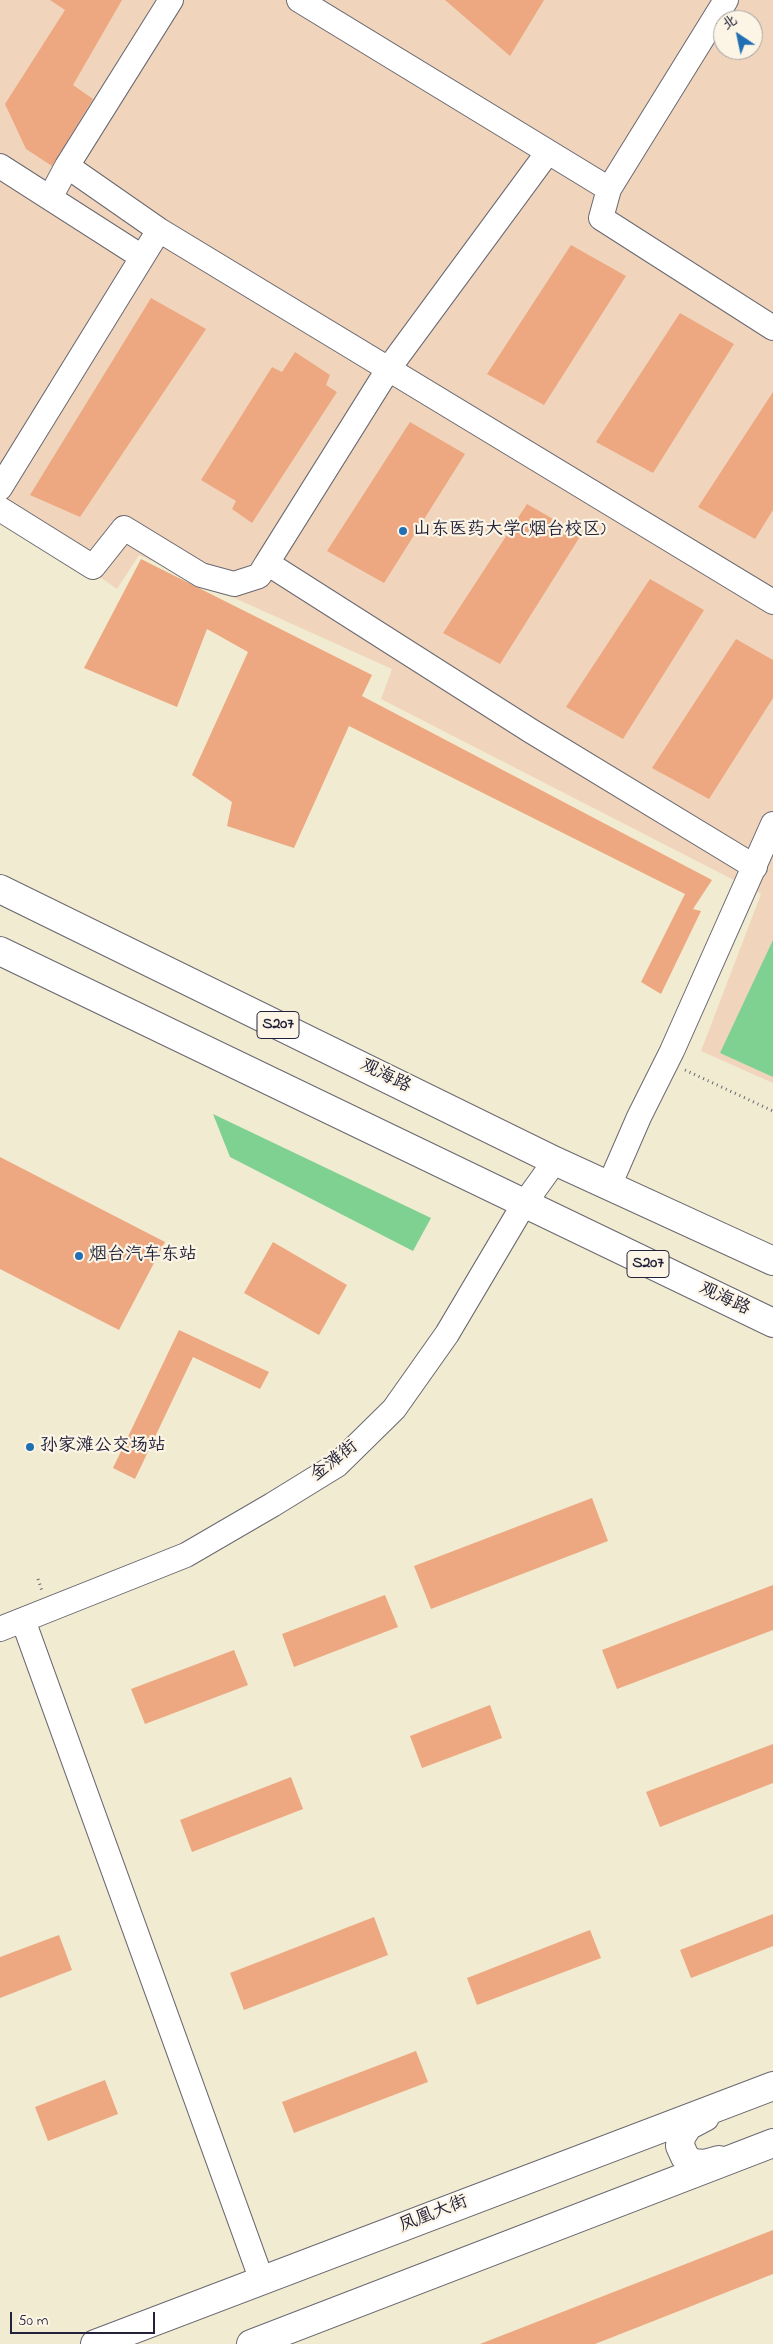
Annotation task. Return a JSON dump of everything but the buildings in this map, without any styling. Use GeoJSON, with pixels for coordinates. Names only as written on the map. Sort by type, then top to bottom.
{"type":"FeatureCollection","features":[{"type":"Feature","properties":{"kind":"main road","name":"观海路"},"geometry":{"type":"LineString","coordinates":[[0,888],[556,1161],[773,1261]]}},
{"type":"Feature","properties":{"kind":"main road","name":"观海路"},"geometry":{"type":"LineString","coordinates":[[0,951],[773,1323]]}},
{"type":"Feature","properties":{"kind":"main road","name":"凤凰大街"},"geometry":{"type":"LineString","coordinates":[[95,2344],[773,2086]]}},
{"type":"Feature","properties":{"kind":"main road"},"geometry":{"type":"LineString","coordinates":[[730,2102],[688,2126],[681,2137],[680,2146],[685,2157],[692,2163],[705,2164],[764,2147]]}},
{"type":"Feature","properties":{"kind":"main road"},"geometry":{"type":"LineString","coordinates":[[251,2344],[764,2147]]}},
{"type":"Feature","properties":{"kind":"street"},"geometry":{"type":"LineString","coordinates":[[50,198],[67,166],[171,0]]}},
{"type":"Feature","properties":{"kind":"street"},"geometry":{"type":"LineString","coordinates":[[299,0],[609,190]]}},
{"type":"Feature","properties":{"kind":"street"},"geometry":{"type":"LineString","coordinates":[[726,0],[609,190],[601,218],[773,328]]}},
{"type":"Feature","properties":{"kind":"street"},"geometry":{"type":"LineString","coordinates":[[0,509],[94,567],[124,528],[201,575],[234,584],[259,576],[389,368],[548,152]]}},
{"type":"Feature","properties":{"kind":"street"},"geometry":{"type":"LineString","coordinates":[[0,166],[142,257]]}},
{"type":"Feature","properties":{"kind":"street"},"geometry":{"type":"LineString","coordinates":[[67,166],[160,230],[773,602]]}},
{"type":"Feature","properties":{"kind":"street"},"geometry":{"type":"LineString","coordinates":[[0,488],[160,230]]}},
{"type":"Feature","properties":{"kind":"street"},"geometry":{"type":"LineString","coordinates":[[267,563],[531,731],[755,867]]}},
{"type":"Feature","properties":{"kind":"street"},"geometry":{"type":"LineString","coordinates":[[609,1186],[773,824]]}},
{"type":"Feature","properties":{"kind":"street","name":"金滩街"},"geometry":{"type":"LineString","coordinates":[[0,1629],[186,1555],[336,1465],[394,1409],[447,1334],[524,1204],[556,1161]]}},
{"type":"Feature","properties":{"kind":"street"},"geometry":{"type":"LineString","coordinates":[[23,1620],[262,2280]]}},
{"type":"Feature","properties":{"kind":"path"},"geometry":{"type":"LineString","coordinates":[[682,1068],[773,1111]]}},
{"type":"Feature","properties":{"kind":"shaded area","name":"山东医药大学(烟台校区)"},"geometry":{"type":"Polygon","coordinates":[[[0,0],[773,0],[773,1083],[701,1051],[761,894],[381,699],[392,669],[139,555],[117,589],[0,507],[0,0]]]}},
{"type":"Feature","properties":{"kind":"green space"},"geometry":{"type":"Polygon","coordinates":[[[773,940],[773,1077],[720,1053],[773,940]]]}},
{"type":"Feature","properties":{"kind":"green space"},"geometry":{"type":"Polygon","coordinates":[[[213,1114],[431,1218],[413,1251],[230,1157],[213,1114]]]}},
{"type":"Feature","properties":{"kind":"place","name":"山东医药大学(烟台校区)"},"geometry":{"type":"Point","coordinates":[403,531]}},
{"type":"Feature","properties":{"kind":"place","name":"烟台汽车东站"},"geometry":{"type":"Point","coordinates":[79,1256]}},
{"type":"Feature","properties":{"kind":"place","name":"孙家滩公交场站"},"geometry":{"type":"Point","coordinates":[30,1447]}}]}
